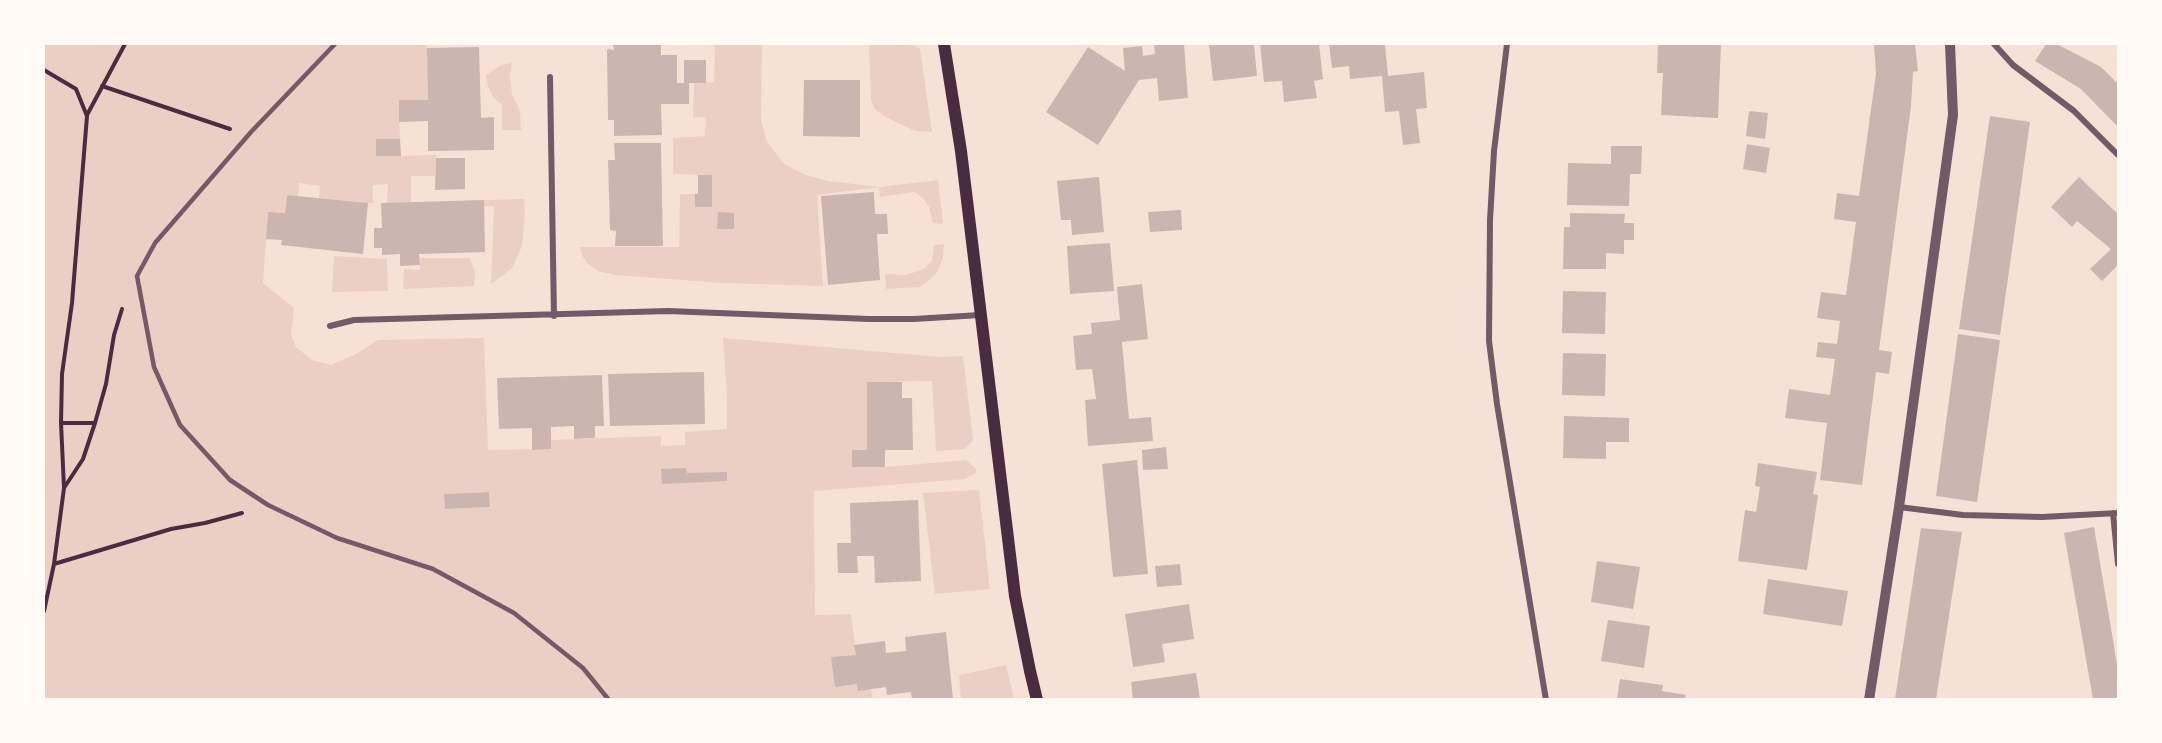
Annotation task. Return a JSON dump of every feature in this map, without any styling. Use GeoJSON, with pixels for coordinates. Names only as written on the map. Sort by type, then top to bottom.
{"type":"FeatureCollection","features":[{"type":"Feature","properties":{"kind":"main road"},"geometry":{"type":"LineString","coordinates":[[944,44],[961,151],[1015,596],[1037,699]]}},
{"type":"Feature","properties":{"kind":"street"},"geometry":{"type":"LineString","coordinates":[[1507,44],[1494,151],[1490,220],[1489,341],[1497,404],[1546,699]]}},
{"type":"Feature","properties":{"kind":"street"},"geometry":{"type":"LineString","coordinates":[[1869,699],[1899,507],[1953,115],[1950,44]]}},
{"type":"Feature","properties":{"kind":"street"},"geometry":{"type":"LineString","coordinates":[[1994,44],[2013,65],[2074,111],[2118,155]]}},
{"type":"Feature","properties":{"kind":"street"},"geometry":{"type":"LineString","coordinates":[[550,77],[554,316]]}},
{"type":"Feature","properties":{"kind":"street"},"geometry":{"type":"LineString","coordinates":[[330,326],[354,320],[668,311],[869,319],[981,315]]}},
{"type":"Feature","properties":{"kind":"street"},"geometry":{"type":"LineString","coordinates":[[1899,507],[1963,515],[2042,517],[2116,513],[2118,564]]}},
{"type":"Feature","properties":{"kind":"lane"},"geometry":{"type":"LineString","coordinates":[[335,44],[251,132],[155,243],[137,276],[154,367],[180,425],[230,480],[268,505],[338,538],[433,569],[514,614],[583,668],[609,699]]}},
{"type":"Feature","properties":{"kind":"path"},"geometry":{"type":"LineString","coordinates":[[44,611],[54,564],[64,488],[61,423],[62,374],[72,303],[87,116],[125,44]]}},
{"type":"Feature","properties":{"kind":"path"},"geometry":{"type":"LineString","coordinates":[[44,70],[76,89],[87,116]]}},
{"type":"Feature","properties":{"kind":"path"},"geometry":{"type":"LineString","coordinates":[[102,86],[234,130]]}},
{"type":"Feature","properties":{"kind":"path"},"geometry":{"type":"LineString","coordinates":[[64,488],[83,459],[106,384],[114,335],[127,294],[137,276]]}},
{"type":"Feature","properties":{"kind":"path"},"geometry":{"type":"LineString","coordinates":[[61,423],[95,423]]}},
{"type":"Feature","properties":{"kind":"path"},"geometry":{"type":"LineString","coordinates":[[54,564],[171,529],[205,523],[268,505]]}},
{"type":"Feature","properties":{"kind":"shaded area"},"geometry":{"type":"Polygon","coordinates":[[[44,44],[427,44],[428,100],[399,100],[400,139],[377,139],[401,156],[436,155],[435,176],[411,176],[411,202],[387,203],[388,184],[373,185],[373,203],[368,203],[319,198],[320,186],[299,183],[298,196],[287,195],[285,213],[268,212],[263,283],[294,308],[291,335],[296,347],[312,360],[331,365],[354,355],[378,340],[484,338],[488,450],[551,449],[551,440],[661,436],[661,446],[685,445],[685,432],[727,429],[723,338],[939,357],[963,356],[973,440],[965,449],[936,451],[932,381],[867,382],[867,450],[852,450],[852,467],[885,467],[966,460],[976,469],[976,473],[965,479],[814,491],[815,615],[851,614],[856,655],[832,658],[835,687],[857,684],[871,689],[873,699],[44,699],[44,44]],[[489,492],[444,494],[445,509],[490,507],[489,492]]]}},
{"type":"Feature","properties":{"kind":"shaded area"},"geometry":{"type":"Polygon","coordinates":[[[715,44],[762,44],[761,120],[767,142],[784,164],[806,175],[828,181],[880,187],[938,180],[943,224],[933,223],[929,207],[922,197],[914,192],[880,197],[879,187],[817,195],[823,286],[723,283],[615,275],[598,271],[587,263],[580,247],[679,247],[680,194],[695,194],[696,207],[712,207],[712,175],[673,174],[673,138],[705,136],[706,117],[693,117],[694,83],[714,82],[715,44]]]}},
{"type":"Feature","properties":{"kind":"shaded area"},"geometry":{"type":"Polygon","coordinates":[[[869,44],[911,44],[920,49],[932,132],[915,131],[875,109],[871,100],[869,44]]]}},
{"type":"Feature","properties":{"kind":"shaded area"},"geometry":{"type":"Polygon","coordinates":[[[512,63],[510,77],[512,94],[520,111],[521,130],[502,130],[502,105],[494,98],[486,75],[501,65],[512,63]]]}},
{"type":"Feature","properties":{"kind":"shaded area"},"geometry":{"type":"Polygon","coordinates":[[[524,199],[522,246],[512,268],[491,284],[494,206],[484,206],[484,200],[524,199]]]}},
{"type":"Feature","properties":{"kind":"shaded area"},"geometry":{"type":"Polygon","coordinates":[[[944,244],[943,259],[937,272],[928,281],[920,287],[886,289],[885,274],[906,275],[924,269],[932,261],[934,245],[944,244]]]}},
{"type":"Feature","properties":{"kind":"shaded area"},"geometry":{"type":"Polygon","coordinates":[[[334,256],[387,259],[388,291],[332,292],[334,256]]]}},
{"type":"Feature","properties":{"kind":"shaded area"},"geometry":{"type":"Polygon","coordinates":[[[420,258],[469,258],[475,270],[474,286],[403,289],[404,269],[420,270],[420,258]]]}},
{"type":"Feature","properties":{"kind":"shaded area"},"geometry":{"type":"Polygon","coordinates":[[[979,490],[990,589],[935,594],[923,493],[979,490]]]}},
{"type":"Feature","properties":{"kind":"shaded area"},"geometry":{"type":"Polygon","coordinates":[[[1006,665],[1014,699],[961,699],[959,675],[1006,665]]]}},
{"type":"Feature","properties":{"kind":"building"},"geometry":{"type":"Polygon","coordinates":[[[613,44],[661,44],[661,55],[677,55],[677,83],[684,83],[684,60],[706,60],[706,83],[689,83],[689,104],[661,104],[662,135],[614,136],[614,120],[608,120],[607,49],[614,50],[613,44]]]}},
{"type":"Feature","properties":{"kind":"building"},"geometry":{"type":"Polygon","coordinates":[[[1154,44],[1184,44],[1188,98],[1159,101],[1157,78],[1139,80],[1098,145],[1046,112],[1088,47],[1125,71],[1123,48],[1142,46],[1143,56],[1155,54],[1154,44]]]}},
{"type":"Feature","properties":{"kind":"building"},"geometry":{"type":"Polygon","coordinates":[[[1209,44],[1254,44],[1257,76],[1213,81],[1209,44]]]}},
{"type":"Feature","properties":{"kind":"building"},"geometry":{"type":"Polygon","coordinates":[[[1260,44],[1319,44],[1323,79],[1314,81],[1317,98],[1284,102],[1282,81],[1264,82],[1260,44]]]}},
{"type":"Feature","properties":{"kind":"building"},"geometry":{"type":"Polygon","coordinates":[[[1329,44],[1385,44],[1388,76],[1424,72],[1427,108],[1416,109],[1420,143],[1403,145],[1399,111],[1385,112],[1382,76],[1350,79],[1349,66],[1332,68],[1329,44]]]}},
{"type":"Feature","properties":{"kind":"building"},"geometry":{"type":"Polygon","coordinates":[[[1658,44],[1721,44],[1718,118],[1661,115],[1663,73],[1657,73],[1658,44]]]}},
{"type":"Feature","properties":{"kind":"building"},"geometry":{"type":"Polygon","coordinates":[[[1874,44],[1915,44],[1918,71],[1913,72],[1911,106],[1879,350],[1892,352],[1889,374],[1876,372],[1862,485],[1820,480],[1827,423],[1785,418],[1789,389],[1830,395],[1835,359],[1816,357],[1818,342],[1837,344],[1840,321],[1817,318],[1821,292],[1846,295],[1856,222],[1834,219],[1837,193],[1859,196],[1876,74],[1874,44]]]}},
{"type":"Feature","properties":{"kind":"building"},"geometry":{"type":"Polygon","coordinates":[[[2046,44],[2057,44],[2101,67],[2118,84],[2118,127],[2081,89],[2035,61],[2046,44]]]}},
{"type":"Feature","properties":{"kind":"building"},"geometry":{"type":"Polygon","coordinates":[[[479,47],[481,118],[494,117],[494,150],[428,151],[428,121],[399,122],[399,100],[428,100],[427,48],[479,47]]]}},
{"type":"Feature","properties":{"kind":"building"},"geometry":{"type":"Polygon","coordinates":[[[804,80],[860,80],[860,137],[803,136],[804,80]]]}},
{"type":"Feature","properties":{"kind":"building"},"geometry":{"type":"Polygon","coordinates":[[[1749,111],[1768,113],[1765,139],[1746,136],[1749,111]]]}},
{"type":"Feature","properties":{"kind":"building"},"geometry":{"type":"Polygon","coordinates":[[[1990,116],[2030,122],[2000,335],[1959,329],[1990,116]]]}},
{"type":"Feature","properties":{"kind":"building"},"geometry":{"type":"Polygon","coordinates":[[[376,139],[400,139],[401,156],[376,156],[376,139]]]}},
{"type":"Feature","properties":{"kind":"building"},"geometry":{"type":"Polygon","coordinates":[[[614,143],[661,143],[663,246],[615,246],[616,231],[610,230],[608,160],[615,160],[614,143]]]}},
{"type":"Feature","properties":{"kind":"building"},"geometry":{"type":"Polygon","coordinates":[[[1747,144],[1770,148],[1766,173],[1743,169],[1747,144]]]}},
{"type":"Feature","properties":{"kind":"building"},"geometry":{"type":"Polygon","coordinates":[[[1611,146],[1642,146],[1641,174],[1630,174],[1629,206],[1567,205],[1568,163],[1611,164],[1611,146]]]}},
{"type":"Feature","properties":{"kind":"building"},"geometry":{"type":"Polygon","coordinates":[[[436,158],[465,158],[465,189],[435,190],[436,158]]]}},
{"type":"Feature","properties":{"kind":"building"},"geometry":{"type":"Polygon","coordinates":[[[698,175],[712,175],[712,207],[695,207],[698,175]]]}},
{"type":"Feature","properties":{"kind":"building"},"geometry":{"type":"Polygon","coordinates":[[[1099,177],[1104,232],[1072,235],[1071,220],[1061,220],[1057,181],[1099,177]]]}},
{"type":"Feature","properties":{"kind":"building"},"geometry":{"type":"Polygon","coordinates":[[[2079,177],[2118,214],[2118,265],[2102,281],[2090,269],[2111,249],[2077,221],[2072,227],[2051,207],[2079,177]]]}},
{"type":"Feature","properties":{"kind":"building"},"geometry":{"type":"Polygon","coordinates":[[[874,192],[875,214],[887,214],[888,234],[877,234],[880,280],[828,285],[821,196],[874,192]]]}},
{"type":"Feature","properties":{"kind":"building"},"geometry":{"type":"Polygon","coordinates":[[[287,195],[368,203],[363,254],[281,245],[282,240],[266,239],[268,212],[285,213],[287,195]]]}},
{"type":"Feature","properties":{"kind":"building"},"geometry":{"type":"Polygon","coordinates":[[[484,200],[485,252],[419,254],[420,265],[400,266],[400,254],[382,255],[382,248],[374,248],[374,228],[382,228],[381,203],[484,200]]]}},
{"type":"Feature","properties":{"kind":"building"},"geometry":{"type":"Polygon","coordinates":[[[1181,210],[1182,230],[1150,232],[1148,212],[1181,210]]]}},
{"type":"Feature","properties":{"kind":"building"},"geometry":{"type":"Polygon","coordinates":[[[718,212],[734,213],[734,229],[717,229],[718,212]]]}},
{"type":"Feature","properties":{"kind":"building"},"geometry":{"type":"Polygon","coordinates":[[[1570,213],[1625,214],[1624,223],[1634,223],[1634,240],[1624,240],[1624,254],[1606,253],[1606,269],[1563,269],[1564,227],[1570,227],[1570,213]]]}},
{"type":"Feature","properties":{"kind":"building"},"geometry":{"type":"Polygon","coordinates":[[[1110,243],[1114,291],[1070,294],[1067,246],[1110,243]]]}},
{"type":"Feature","properties":{"kind":"building"},"geometry":{"type":"Polygon","coordinates":[[[1142,284],[1148,339],[1122,342],[1129,419],[1151,417],[1153,441],[1088,446],[1085,400],[1096,399],[1092,369],[1076,370],[1073,336],[1092,334],[1091,323],[1120,320],[1117,287],[1142,284]]]}},
{"type":"Feature","properties":{"kind":"building"},"geometry":{"type":"Polygon","coordinates":[[[1563,291],[1606,292],[1605,334],[1562,333],[1563,291]]]}},
{"type":"Feature","properties":{"kind":"building"},"geometry":{"type":"Polygon","coordinates":[[[1958,334],[2000,340],[1977,502],[1936,496],[1958,334]]]}},
{"type":"Feature","properties":{"kind":"building"},"geometry":{"type":"Polygon","coordinates":[[[1563,353],[1606,354],[1605,396],[1562,395],[1563,353]]]}},
{"type":"Feature","properties":{"kind":"building"},"geometry":{"type":"Polygon","coordinates":[[[704,372],[705,424],[610,426],[608,374],[704,372]]]}},
{"type":"Feature","properties":{"kind":"building"},"geometry":{"type":"Polygon","coordinates":[[[602,375],[604,426],[595,426],[595,438],[574,439],[574,426],[551,427],[551,449],[532,450],[532,428],[499,429],[497,378],[602,375]]]}},
{"type":"Feature","properties":{"kind":"building"},"geometry":{"type":"Polygon","coordinates":[[[867,382],[902,382],[902,398],[912,398],[913,450],[885,450],[885,467],[852,467],[852,450],[867,450],[867,382]]]}},
{"type":"Feature","properties":{"kind":"building"},"geometry":{"type":"Polygon","coordinates":[[[1564,416],[1629,418],[1629,442],[1606,442],[1606,459],[1563,458],[1564,416]]]}},
{"type":"Feature","properties":{"kind":"building"},"geometry":{"type":"Polygon","coordinates":[[[1166,447],[1168,469],[1143,470],[1142,450],[1166,447]]]}},
{"type":"Feature","properties":{"kind":"building"},"geometry":{"type":"Polygon","coordinates":[[[1137,460],[1148,574],[1113,577],[1102,464],[1137,460]]]}},
{"type":"Feature","properties":{"kind":"building"},"geometry":{"type":"Polygon","coordinates":[[[1758,463],[1817,472],[1813,494],[1818,495],[1807,570],[1738,561],[1745,510],[1756,512],[1760,487],[1755,486],[1758,463]]]}},
{"type":"Feature","properties":{"kind":"building"},"geometry":{"type":"Polygon","coordinates":[[[686,468],[687,473],[727,472],[727,481],[662,484],[661,469],[686,468]]]}},
{"type":"Feature","properties":{"kind":"building"},"geometry":{"type":"Polygon","coordinates":[[[489,492],[490,507],[445,509],[444,494],[489,492]]]}},
{"type":"Feature","properties":{"kind":"building"},"geometry":{"type":"Polygon","coordinates":[[[918,500],[921,581],[875,583],[874,556],[857,556],[858,573],[838,573],[837,543],[851,543],[850,503],[918,500]]]}},
{"type":"Feature","properties":{"kind":"building"},"geometry":{"type":"Polygon","coordinates":[[[2094,527],[2118,670],[2118,699],[2093,699],[2064,533],[2094,527]]]}},
{"type":"Feature","properties":{"kind":"building"},"geometry":{"type":"Polygon","coordinates":[[[1921,528],[1962,532],[1936,699],[1895,699],[1921,528]]]}},
{"type":"Feature","properties":{"kind":"building"},"geometry":{"type":"Polygon","coordinates":[[[1597,561],[1640,567],[1633,609],[1591,602],[1597,561]]]}},
{"type":"Feature","properties":{"kind":"building"},"geometry":{"type":"Polygon","coordinates":[[[1180,564],[1182,585],[1157,587],[1155,566],[1180,564]]]}},
{"type":"Feature","properties":{"kind":"building"},"geometry":{"type":"Polygon","coordinates":[[[1768,579],[1848,591],[1842,626],[1763,614],[1768,579]]]}},
{"type":"Feature","properties":{"kind":"building"},"geometry":{"type":"Polygon","coordinates":[[[1189,604],[1194,639],[1162,644],[1165,662],[1133,667],[1125,614],[1189,604]]]}},
{"type":"Feature","properties":{"kind":"building"},"geometry":{"type":"Polygon","coordinates":[[[1608,620],[1650,626],[1644,668],[1601,661],[1608,620]]]}},
{"type":"Feature","properties":{"kind":"building"},"geometry":{"type":"Polygon","coordinates":[[[946,632],[953,699],[912,699],[911,692],[887,695],[886,687],[858,691],[857,684],[835,687],[831,657],[856,655],[854,645],[885,641],[886,653],[906,651],[905,637],[946,632]]]}},
{"type":"Feature","properties":{"kind":"building"},"geometry":{"type":"Polygon","coordinates":[[[1196,673],[1200,699],[1133,699],[1131,682],[1196,673]]]}},
{"type":"Feature","properties":{"kind":"building"},"geometry":{"type":"Polygon","coordinates":[[[1620,679],[1663,685],[1662,691],[1686,695],[1685,699],[1617,699],[1620,679]]]}}]}
